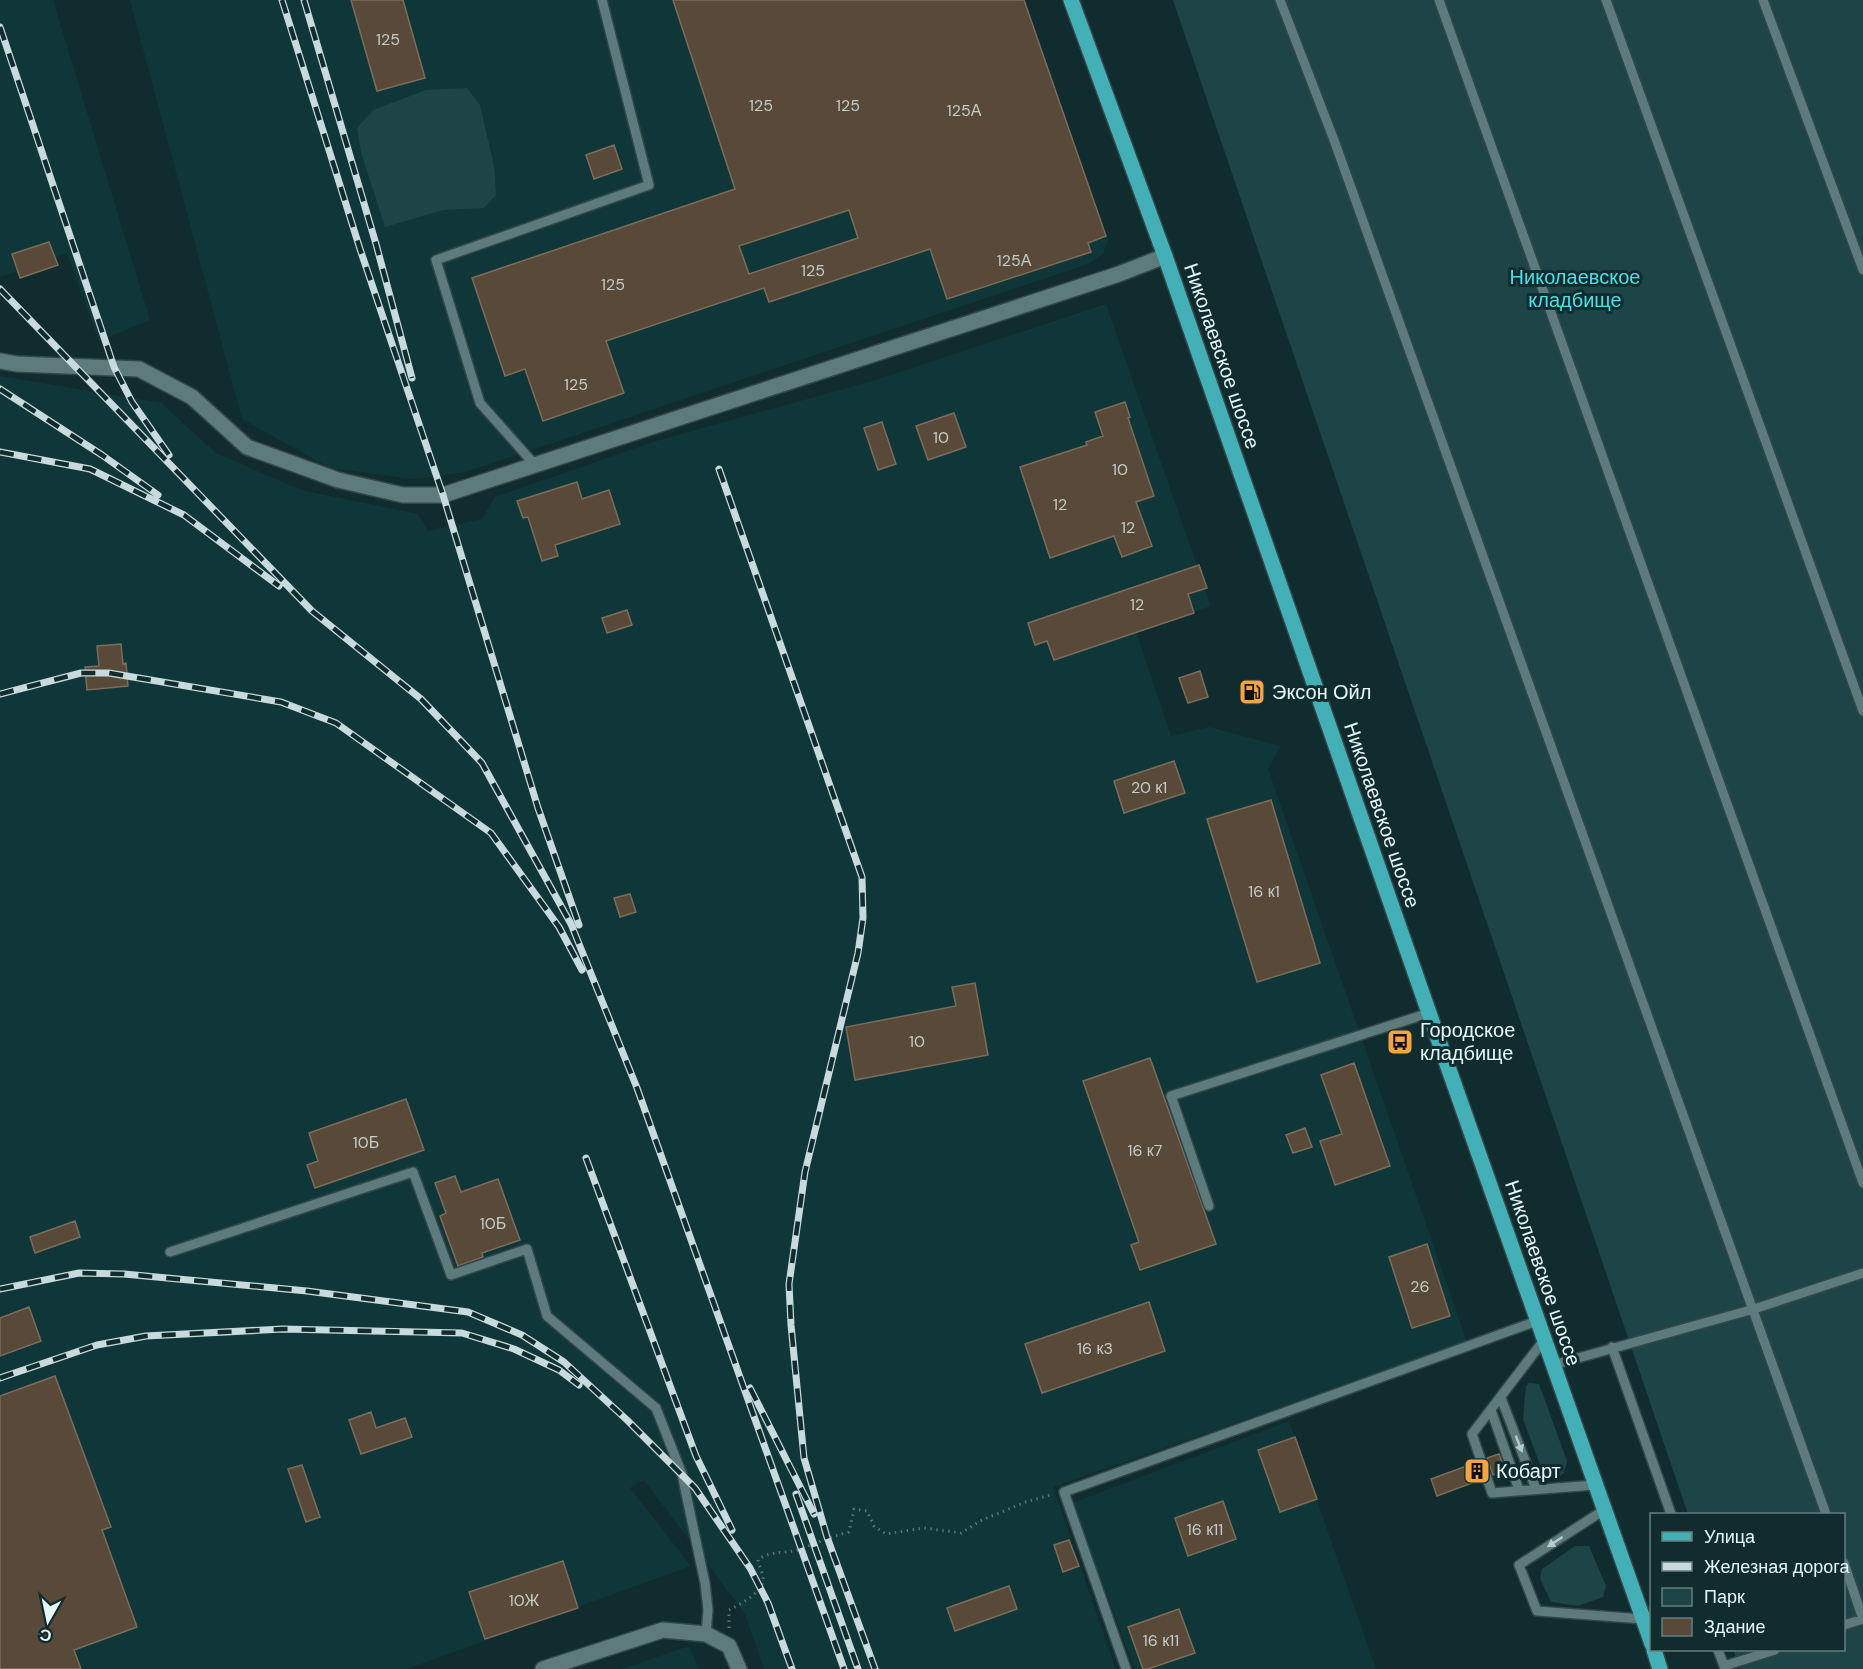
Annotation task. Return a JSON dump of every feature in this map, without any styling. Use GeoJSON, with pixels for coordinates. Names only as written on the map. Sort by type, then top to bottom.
{"type":"FeatureCollection","features":[{"type":"Feature","properties":{"kind":"main road","name":"Николаевское шоссе"},"geometry":{"type":"LineString","coordinates":[[1071,0],[1165,256],[1650,1638]]}},
{"type":"Feature","properties":{"kind":"main road"},"geometry":{"type":"LineString","coordinates":[[1653,1651],[1660,1669]]}},
{"type":"Feature","properties":{"kind":"street"},"geometry":{"type":"LineString","coordinates":[[0,361],[17,364],[140,369],[192,397],[247,447],[338,480],[403,495],[444,495],[1119,274],[1165,256]]}},
{"type":"Feature","properties":{"kind":"street"},"geometry":{"type":"LineString","coordinates":[[543,1669],[663,1630],[705,1634],[729,1646],[739,1669]]}},
{"type":"Feature","properties":{"kind":"lane"},"geometry":{"type":"LineString","coordinates":[[535,465],[480,403],[436,260],[649,184],[602,0]]}},
{"type":"Feature","properties":{"kind":"lane"},"geometry":{"type":"LineString","coordinates":[[1280,0],[1334,140],[1825,1513]]}},
{"type":"Feature","properties":{"kind":"lane"},"geometry":{"type":"LineString","coordinates":[[1438,0],[1863,1183]]}},
{"type":"Feature","properties":{"kind":"lane"},"geometry":{"type":"LineString","coordinates":[[1606,0],[1863,711]]}},
{"type":"Feature","properties":{"kind":"lane"},"geometry":{"type":"LineString","coordinates":[[1763,0],[1863,270]]}},
{"type":"Feature","properties":{"kind":"lane"},"geometry":{"type":"LineString","coordinates":[[1209,1206],[1171,1096],[1429,1013]]}},
{"type":"Feature","properties":{"kind":"lane"},"geometry":{"type":"LineString","coordinates":[[170,1251],[413,1172],[451,1275],[527,1249],[547,1316],[656,1408],[682,1474],[706,1592],[708,1610],[705,1634]]}},
{"type":"Feature","properties":{"kind":"lane"},"geometry":{"type":"LineString","coordinates":[[1553,1365],[1754,1309],[1863,1273]]}},
{"type":"Feature","properties":{"kind":"lane"},"geometry":{"type":"LineString","coordinates":[[1126,1669],[1064,1492],[1537,1321]]}},
{"type":"Feature","properties":{"kind":"lane"},"geometry":{"type":"LineString","coordinates":[[1544,1340],[1472,1434],[1478,1453],[1492,1492],[1595,1485]]}},
{"type":"Feature","properties":{"kind":"lane"},"geometry":{"type":"LineString","coordinates":[[1612,1347],[1670,1513]]}},
{"type":"Feature","properties":{"kind":"lane"},"geometry":{"type":"LineString","coordinates":[[1501,1398],[1536,1489]]}},
{"type":"Feature","properties":{"kind":"lane"},"geometry":{"type":"LineString","coordinates":[[1491,1410],[1519,1491]]}},
{"type":"Feature","properties":{"kind":"lane"},"geometry":{"type":"LineString","coordinates":[[1604,1510],[1519,1565],[1537,1611],[1643,1619]]}},
{"type":"Feature","properties":{"kind":"lane"},"geometry":{"type":"LineString","coordinates":[[1845,1566],[1863,1619],[1845,1625]]}},
{"type":"Feature","properties":{"kind":"lane"},"geometry":{"type":"LineString","coordinates":[[1718,1651],[1724,1668],[1772,1651]]}},
{"type":"Feature","properties":{"kind":"path"},"geometry":{"type":"LineString","coordinates":[[729,1646],[729,1610],[744,1602],[760,1587],[763,1580],[758,1560],[765,1554],[801,1550],[827,1537],[849,1532],[854,1509],[867,1511],[874,1526],[886,1534],[924,1528],[961,1533],[982,1520],[1026,1502],[1064,1492]]}},
{"type":"Feature","properties":{"kind":"shaded area"},"geometry":{"type":"Polygon","coordinates":[[[0,0],[53,0],[150,320],[99,341],[67,253],[0,277],[0,0]]]}},
{"type":"Feature","properties":{"kind":"shaded area"},"geometry":{"type":"Polygon","coordinates":[[[130,0],[1020,0],[1108,239],[1103,254],[1088,264],[466,472],[413,479],[330,468],[242,419],[130,0]]]}},
{"type":"Feature","properties":{"kind":"shaded area"},"geometry":{"type":"Polygon","coordinates":[[[1106,304],[1211,606],[1136,632],[1171,736],[1209,727],[1281,746],[1268,769],[1467,1342],[1053,1487],[1116,1669],[764,1669],[745,1614],[644,1480],[630,1488],[691,1566],[407,1669],[0,1669],[0,376],[161,403],[216,453],[301,490],[418,514],[428,531],[482,519],[495,497],[656,441],[876,380],[1106,304]]]}},
{"type":"Feature","properties":{"kind":"shaded area"},"geometry":{"type":"Polygon","coordinates":[[[1289,1421],[1376,1669],[1135,1669],[1072,1503],[1289,1421]]]}},
{"type":"Feature","properties":{"kind":"shaded area"},"geometry":{"type":"Polygon","coordinates":[[[689,1646],[699,1669],[622,1669],[689,1646]]]}},
{"type":"Feature","properties":{"kind":"green space","name":"Николаевское кладбище"},"geometry":{"type":"Polygon","coordinates":[[[1173,0],[1863,0],[1863,1669],[1740,1669],[1733,1651],[1845,1651],[1845,1513],[1688,1513],[1173,0]]]}},
{"type":"Feature","properties":{"kind":"green space"},"geometry":{"type":"Polygon","coordinates":[[[467,88],[480,105],[494,166],[496,195],[484,208],[443,210],[385,227],[361,152],[357,128],[373,110],[426,90],[467,88]]]}},
{"type":"Feature","properties":{"kind":"green space"},"geometry":{"type":"Polygon","coordinates":[[[1529,1383],[1539,1384],[1567,1461],[1564,1473],[1556,1479],[1545,1478],[1523,1419],[1526,1386],[1529,1383]]]}},
{"type":"Feature","properties":{"kind":"green space"},"geometry":{"type":"Polygon","coordinates":[[[1575,1546],[1589,1546],[1606,1586],[1603,1597],[1578,1606],[1551,1602],[1540,1578],[1542,1569],[1575,1546]]]}},
{"type":"Feature","properties":{"kind":"building"},"geometry":{"type":"Polygon","coordinates":[[[351,0],[403,0],[425,78],[377,91],[351,0]]]}},
{"type":"Feature","properties":{"kind":"building"},"geometry":{"type":"Polygon","coordinates":[[[673,0],[1024,0],[1106,236],[1088,243],[1091,252],[947,299],[930,249],[769,302],[764,288],[606,341],[624,393],[543,421],[525,369],[505,376],[472,278],[735,189],[673,0]],[[849,210],[739,246],[749,274],[858,238],[849,210]]]}},
{"type":"Feature","properties":{"kind":"building"},"geometry":{"type":"Polygon","coordinates":[[[614,145],[622,169],[594,179],[586,155],[614,145]]]}},
{"type":"Feature","properties":{"kind":"building"},"geometry":{"type":"Polygon","coordinates":[[[49,242],[58,265],[20,278],[12,254],[49,242]]]}},
{"type":"Feature","properties":{"kind":"building"},"geometry":{"type":"Polygon","coordinates":[[[1125,402],[1130,417],[1128,418],[1154,496],[1136,502],[1152,546],[1122,557],[1114,536],[1050,558],[1020,467],[1087,445],[1086,442],[1103,436],[1095,412],[1125,402]]]}},
{"type":"Feature","properties":{"kind":"building"},"geometry":{"type":"Polygon","coordinates":[[[954,413],[966,447],[928,460],[916,426],[954,413]]]}},
{"type":"Feature","properties":{"kind":"building"},"geometry":{"type":"Polygon","coordinates":[[[882,422],[896,464],[878,470],[864,428],[882,422]]]}},
{"type":"Feature","properties":{"kind":"building"},"geometry":{"type":"Polygon","coordinates":[[[577,482],[582,499],[609,490],[620,524],[555,545],[558,556],[542,561],[528,517],[523,518],[517,501],[577,482]]]}},
{"type":"Feature","properties":{"kind":"building"},"geometry":{"type":"Polygon","coordinates":[[[1199,565],[1207,588],[1188,594],[1194,613],[1054,660],[1047,641],[1035,645],[1028,623],[1199,565]]]}},
{"type":"Feature","properties":{"kind":"building"},"geometry":{"type":"Polygon","coordinates":[[[627,610],[632,625],[607,633],[602,618],[627,610]]]}},
{"type":"Feature","properties":{"kind":"building"},"geometry":{"type":"Polygon","coordinates":[[[121,644],[123,664],[126,663],[128,686],[87,690],[85,667],[99,666],[97,646],[121,644]]]}},
{"type":"Feature","properties":{"kind":"building"},"geometry":{"type":"Polygon","coordinates":[[[1200,671],[1208,697],[1188,703],[1179,678],[1200,671]]]}},
{"type":"Feature","properties":{"kind":"building"},"geometry":{"type":"Polygon","coordinates":[[[1174,761],[1185,793],[1124,813],[1114,781],[1174,761]]]}},
{"type":"Feature","properties":{"kind":"building"},"geometry":{"type":"Polygon","coordinates":[[[1271,800],[1320,963],[1257,982],[1207,819],[1271,800]]]}},
{"type":"Feature","properties":{"kind":"building"},"geometry":{"type":"Polygon","coordinates":[[[630,894],[636,912],[620,917],[614,898],[630,894]]]}},
{"type":"Feature","properties":{"kind":"building"},"geometry":{"type":"Polygon","coordinates":[[[975,983],[988,1055],[855,1080],[846,1027],[956,1006],[952,987],[975,983]]]}},
{"type":"Feature","properties":{"kind":"building"},"geometry":{"type":"Polygon","coordinates":[[[1150,1058],[1216,1244],[1140,1270],[1131,1245],[1139,1242],[1083,1081],[1150,1058]]]}},
{"type":"Feature","properties":{"kind":"building"},"geometry":{"type":"Polygon","coordinates":[[[1354,1063],[1390,1166],[1335,1185],[1320,1141],[1342,1134],[1321,1075],[1354,1063]]]}},
{"type":"Feature","properties":{"kind":"building"},"geometry":{"type":"Polygon","coordinates":[[[406,1099],[424,1150],[315,1188],[307,1165],[318,1161],[309,1133],[406,1099]]]}},
{"type":"Feature","properties":{"kind":"building"},"geometry":{"type":"Polygon","coordinates":[[[1305,1128],[1312,1147],[1293,1153],[1286,1135],[1305,1128]]]}},
{"type":"Feature","properties":{"kind":"building"},"geometry":{"type":"Polygon","coordinates":[[[455,1176],[461,1192],[498,1179],[520,1240],[482,1253],[483,1257],[458,1266],[440,1216],[446,1213],[435,1183],[455,1176]]]}},
{"type":"Feature","properties":{"kind":"building"},"geometry":{"type":"Polygon","coordinates":[[[75,1221],[80,1237],[35,1253],[30,1237],[75,1221]]]}},
{"type":"Feature","properties":{"kind":"building"},"geometry":{"type":"Polygon","coordinates":[[[1427,1244],[1450,1316],[1412,1328],[1389,1257],[1427,1244]]]}},
{"type":"Feature","properties":{"kind":"building"},"geometry":{"type":"Polygon","coordinates":[[[1149,1302],[1165,1351],[1042,1393],[1025,1344],[1149,1302]]]}},
{"type":"Feature","properties":{"kind":"building"},"geometry":{"type":"Polygon","coordinates":[[[29,1307],[41,1341],[0,1356],[0,1318],[29,1307]]]}},
{"type":"Feature","properties":{"kind":"building"},"geometry":{"type":"Polygon","coordinates":[[[55,1376],[111,1527],[102,1530],[137,1627],[74,1650],[81,1669],[0,1669],[0,1396],[55,1376]]]}},
{"type":"Feature","properties":{"kind":"building"},"geometry":{"type":"Polygon","coordinates":[[[371,1412],[376,1428],[405,1418],[412,1437],[361,1454],[349,1420],[371,1412]]]}},
{"type":"Feature","properties":{"kind":"building"},"geometry":{"type":"Polygon","coordinates":[[[1295,1437],[1317,1499],[1280,1512],[1258,1450],[1295,1437]]]}},
{"type":"Feature","properties":{"kind":"building"},"geometry":{"type":"Polygon","coordinates":[[[1499,1454],[1505,1471],[1493,1475],[1487,1458],[1499,1454]]]}},
{"type":"Feature","properties":{"kind":"building"},"geometry":{"type":"Polygon","coordinates":[[[1475,1463],[1480,1480],[1437,1496],[1431,1479],[1475,1463]]]}},
{"type":"Feature","properties":{"kind":"building"},"geometry":{"type":"Polygon","coordinates":[[[302,1465],[320,1517],[306,1522],[288,1469],[302,1465]]]}},
{"type":"Feature","properties":{"kind":"building"},"geometry":{"type":"Polygon","coordinates":[[[1223,1501],[1236,1539],[1188,1556],[1175,1518],[1223,1501]]]}},
{"type":"Feature","properties":{"kind":"building"},"geometry":{"type":"Polygon","coordinates":[[[1069,1540],[1079,1566],[1063,1572],[1054,1545],[1069,1540]]]}},
{"type":"Feature","properties":{"kind":"building"},"geometry":{"type":"Polygon","coordinates":[[[563,1561],[578,1608],[485,1639],[469,1592],[563,1561]]]}},
{"type":"Feature","properties":{"kind":"building"},"geometry":{"type":"Polygon","coordinates":[[[1009,1586],[1017,1609],[955,1631],[947,1608],[1009,1586]]]}},
{"type":"Feature","properties":{"kind":"building"},"geometry":{"type":"Polygon","coordinates":[[[1179,1609],[1195,1653],[1143,1669],[1128,1627],[1179,1609]]]}},
{"type":"Feature","properties":{"kind":"railway"},"geometry":{"type":"LineString","coordinates":[[282,0],[360,249],[443,495],[538,808],[579,925]]}},
{"type":"Feature","properties":{"kind":"railway"},"geometry":{"type":"LineString","coordinates":[[304,0],[376,244],[412,378]]}},
{"type":"Feature","properties":{"kind":"railway"},"geometry":{"type":"LineString","coordinates":[[0,27],[114,367],[132,402],[169,455]]}},
{"type":"Feature","properties":{"kind":"railway"},"geometry":{"type":"LineString","coordinates":[[0,289],[312,611],[421,699],[482,763],[571,924],[637,1088],[844,1669]]}},
{"type":"Feature","properties":{"kind":"railway"},"geometry":{"type":"LineString","coordinates":[[0,389],[102,455],[158,495]]}},
{"type":"Feature","properties":{"kind":"railway"},"geometry":{"type":"LineString","coordinates":[[0,452],[90,469],[184,515],[279,586]]}},
{"type":"Feature","properties":{"kind":"railway"},"geometry":{"type":"LineString","coordinates":[[719,469],[862,877],[863,918],[858,953],[805,1172],[789,1284],[804,1458],[827,1537],[875,1669]]}},
{"type":"Feature","properties":{"kind":"railway"},"geometry":{"type":"LineString","coordinates":[[0,694],[81,673],[109,673],[281,702],[336,723],[491,833],[559,927],[582,970]]}},
{"type":"Feature","properties":{"kind":"railway"},"geometry":{"type":"LineString","coordinates":[[586,1158],[696,1456],[732,1530]]}},
{"type":"Feature","properties":{"kind":"railway"},"geometry":{"type":"LineString","coordinates":[[0,1289],[79,1273],[124,1274],[307,1291],[468,1312],[522,1335],[564,1362],[627,1420],[695,1488],[750,1568],[768,1603],[792,1669]]}},
{"type":"Feature","properties":{"kind":"railway"},"geometry":{"type":"LineString","coordinates":[[0,1378],[97,1345],[146,1336],[283,1329],[462,1333],[514,1349],[559,1370],[579,1385]]}},
{"type":"Feature","properties":{"kind":"railway"},"geometry":{"type":"LineString","coordinates":[[750,1388],[814,1514]]}},
{"type":"Feature","properties":{"kind":"railway"},"geometry":{"type":"LineString","coordinates":[[796,1494],[858,1669]]}},
{"type":"Feature","properties":{"kind":"place","name":"Эксон Ойл"},"geometry":{"type":"Point","coordinates":[1252,692]}},
{"type":"Feature","properties":{"kind":"place","name":"Городское кладбище"},"geometry":{"type":"Point","coordinates":[1400,1042]}},
{"type":"Feature","properties":{"kind":"place","name":"Кобарт"},"geometry":{"type":"Point","coordinates":[1477,1471]}}]}
